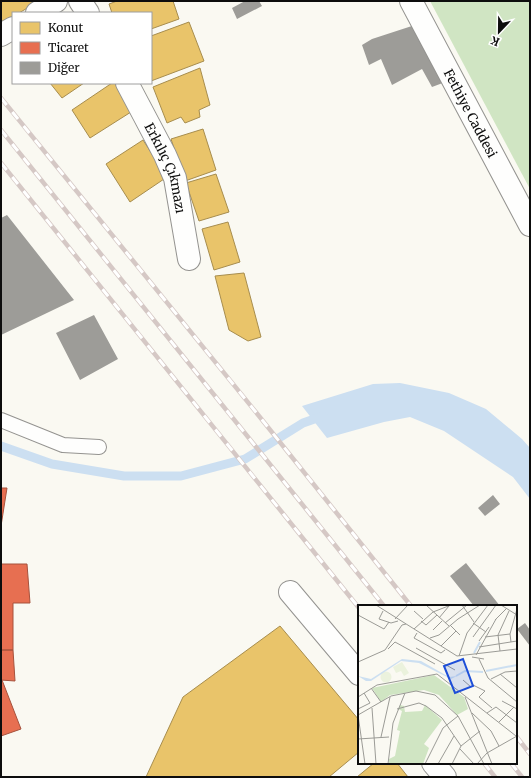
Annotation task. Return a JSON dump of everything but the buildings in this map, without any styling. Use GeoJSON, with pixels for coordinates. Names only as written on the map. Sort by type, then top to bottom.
{"type":"FeatureCollection","features":[{"type":"Feature","properties":{"kind":"street"},"geometry":{"type":"LineString","coordinates":[[39,12],[56,1]]}},
{"type":"Feature","properties":{"kind":"street"},"geometry":{"type":"LineString","coordinates":[[80,1],[87,12]]}},
{"type":"Feature","properties":{"kind":"street","name":"Fethiye Caddesi"},"geometry":{"type":"LineString","coordinates":[[411,1],[530,226]]}},
{"type":"Feature","properties":{"kind":"street"},"geometry":{"type":"LineString","coordinates":[[1,35],[12,29]]}},
{"type":"Feature","properties":{"kind":"street","name":"Erkılıç Çıkmazı"},"geometry":{"type":"LineString","coordinates":[[128,84],[165,155],[175,178],[189,259]]}},
{"type":"Feature","properties":{"kind":"street"},"geometry":{"type":"LineString","coordinates":[[290,592],[358,673]]}},
{"type":"Feature","properties":{"kind":"street"},"geometry":{"type":"LineString","coordinates":[[434,764],[445,777]]}},
{"type":"Feature","properties":{"kind":"lane"},"geometry":{"type":"LineString","coordinates":[[1,420],[63,444],[99,447]]}},
{"type":"Feature","properties":{"kind":"green space"},"geometry":{"type":"Polygon","coordinates":[[[430,1],[530,1],[530,189],[430,1]]]}},
{"type":"Feature","properties":{"kind":"water"},"geometry":{"type":"Polygon","coordinates":[[[400,383],[449,393],[486,409],[522,439],[530,448],[530,499],[513,477],[444,431],[410,417],[384,422],[327,438],[302,406],[373,384],[400,383]]]}},
{"type":"Feature","properties":{"kind":"waterway"},"geometry":{"type":"LineString","coordinates":[[1,446],[52,464],[124,476],[181,476],[245,459],[303,423],[323,416]]}},
{"type":"Feature","properties":{"kind":"railway"},"geometry":{"type":"LineString","coordinates":[[1,98],[410,605]]}},
{"type":"Feature","properties":{"kind":"railway"},"geometry":{"type":"LineString","coordinates":[[1,130],[383,605]]}},
{"type":"Feature","properties":{"kind":"railway"},"geometry":{"type":"LineString","coordinates":[[1,163],[358,607]]}},
{"type":"Feature","properties":{"kind":"railway"},"geometry":{"type":"LineString","coordinates":[[517,737],[530,754]]}},
{"type":"Feature","properties":{"kind":"railway"},"geometry":{"type":"LineString","coordinates":[[485,764],[495,777]]}},
{"type":"Feature","properties":{"kind":"railway"},"geometry":{"type":"LineString","coordinates":[[512,764],[522,777]]}}]}
